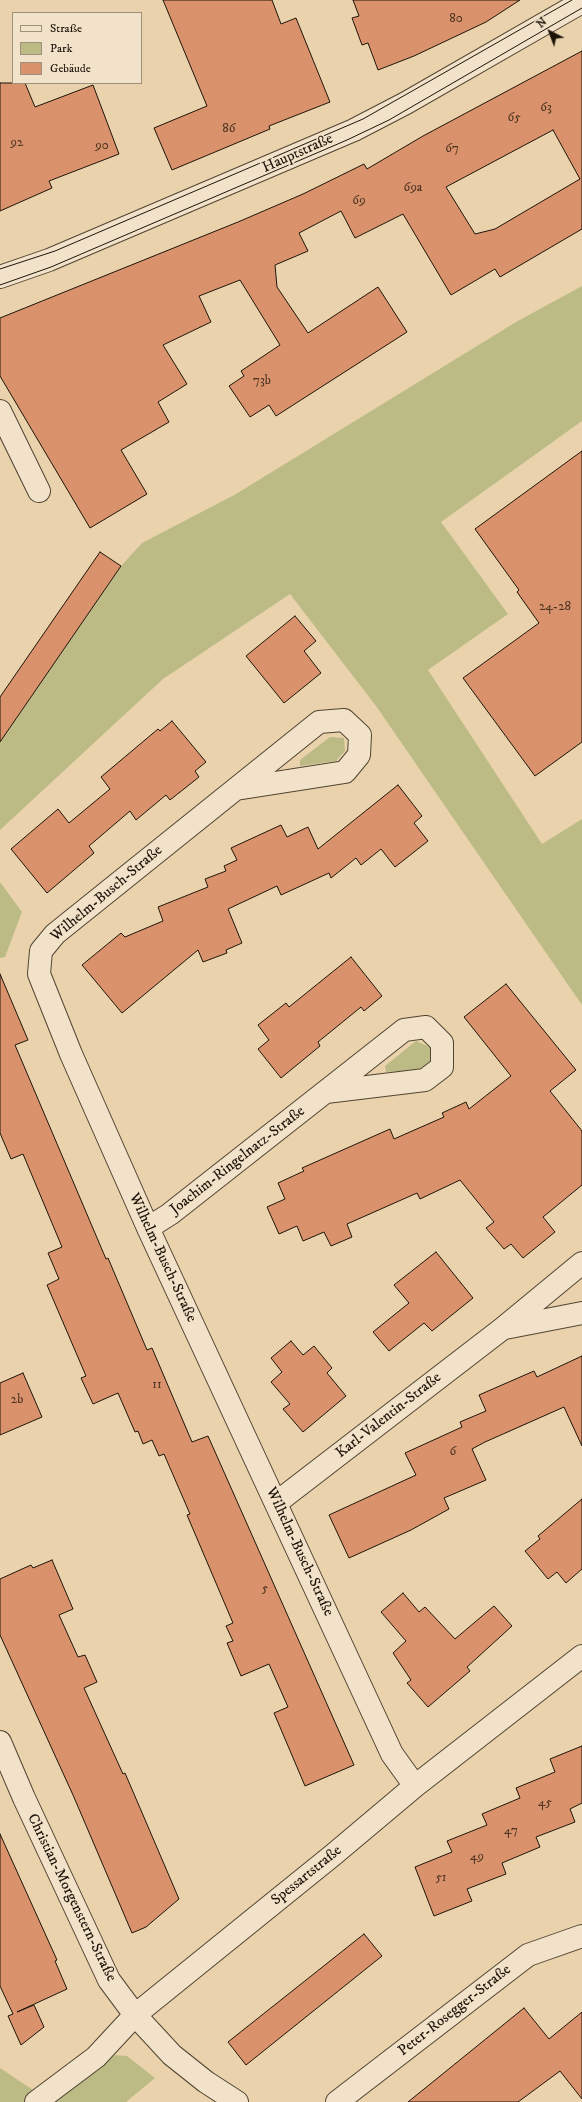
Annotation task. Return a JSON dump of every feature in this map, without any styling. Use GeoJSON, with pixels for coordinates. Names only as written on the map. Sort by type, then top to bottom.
{"type":"FeatureCollection","features":[{"type":"Feature","properties":{"kind":"street","name":"Hauptstraße"},"geometry":{"type":"LineString","coordinates":[[0,277],[49,260],[354,130],[406,103],[582,2]]}},
{"type":"Feature","properties":{"kind":"street"},"geometry":{"type":"LineString","coordinates":[[0,411],[39,491]]}},
{"type":"Feature","properties":{"kind":"street","name":"Wilhelm-Busch-Straße"},"geometry":{"type":"LineString","coordinates":[[236,789],[345,772],[359,755],[360,735],[344,720],[319,722],[55,934],[41,951],[39,974],[71,1054],[148,1228],[392,1754],[415,1786]]}},
{"type":"Feature","properties":{"kind":"street","name":"Joachim-Ringelnatz-Straße"},"geometry":{"type":"LineString","coordinates":[[148,1228],[170,1214],[404,1030],[426,1027],[442,1043],[442,1066],[425,1080],[326,1092]]}},
{"type":"Feature","properties":{"kind":"street","name":"Karl-Valentin-Straße"},"geometry":{"type":"LineString","coordinates":[[276,1503],[502,1328],[582,1263]]}},
{"type":"Feature","properties":{"kind":"street","name":"Karl-Valentin-Straße"},"geometry":{"type":"LineString","coordinates":[[502,1328],[582,1313]]}},
{"type":"Feature","properties":{"kind":"street","name":"Spessartstraße"},"geometry":{"type":"LineString","coordinates":[[36,2102],[96,2057],[135,2014],[333,1855],[415,1786],[582,1656]]}},
{"type":"Feature","properties":{"kind":"street","name":"Christian-Morgenstern-Straße"},"geometry":{"type":"LineString","coordinates":[[0,1742],[24,1798],[108,1980],[135,2014]]}},
{"type":"Feature","properties":{"kind":"street","name":"Christian-Morgenstern-Straße"},"geometry":{"type":"LineString","coordinates":[[0,1781],[24,1798]]}},
{"type":"Feature","properties":{"kind":"street","name":"Peter-Rosegger-Straße"},"geometry":{"type":"LineString","coordinates":[[337,2102],[528,1954],[582,1936]]}},
{"type":"Feature","properties":{"kind":"street"},"geometry":{"type":"LineString","coordinates":[[135,2014],[172,2055],[206,2082],[237,2102]]}},
{"type":"Feature","properties":{"kind":"green space"},"geometry":{"type":"Polygon","coordinates":[[[582,286],[582,421],[441,522],[508,614],[428,670],[542,844],[582,819],[582,1005],[376,706],[290,594],[163,679],[0,830],[0,742],[121,566],[142,543],[236,494],[516,322],[582,286]]]}},
{"type":"Feature","properties":{"kind":"green space"},"geometry":{"type":"Polygon","coordinates":[[[330,737],[344,738],[345,751],[336,761],[300,766],[300,760],[330,737]]]}},
{"type":"Feature","properties":{"kind":"green space"},"geometry":{"type":"Polygon","coordinates":[[[0,882],[22,912],[5,957],[0,958],[0,882]]]}},
{"type":"Feature","properties":{"kind":"green space"},"geometry":{"type":"Polygon","coordinates":[[[416,1041],[432,1048],[432,1061],[420,1070],[386,1072],[385,1066],[416,1041]]]}},
{"type":"Feature","properties":{"kind":"green space"},"geometry":{"type":"Polygon","coordinates":[[[115,2055],[127,2056],[155,2078],[126,2102],[0,2102],[0,2068],[39,2094],[56,2099],[115,2055]]]}},
{"type":"Feature","properties":{"kind":"building"},"geometry":{"type":"Polygon","coordinates":[[[163,0],[272,0],[281,24],[296,18],[330,102],[269,126],[270,129],[172,170],[154,128],[207,106],[163,0]]]}},
{"type":"Feature","properties":{"kind":"building"},"geometry":{"type":"Polygon","coordinates":[[[353,0],[520,0],[486,22],[414,56],[378,70],[368,43],[362,45],[352,18],[359,16],[353,0]]]}},
{"type":"Feature","properties":{"kind":"building"},"geometry":{"type":"Polygon","coordinates":[[[582,51],[582,229],[500,277],[495,269],[451,295],[403,214],[355,238],[341,211],[299,233],[308,251],[275,265],[277,287],[308,333],[378,287],[407,332],[276,416],[269,405],[250,417],[229,386],[244,376],[241,371],[280,345],[240,280],[199,296],[211,322],[163,345],[187,384],[158,402],[169,422],[121,450],[147,494],[90,528],[0,376],[0,318],[238,222],[303,194],[364,164],[367,169],[423,136],[582,51]],[[553,130],[446,187],[475,234],[495,229],[580,179],[553,130]]]}},
{"type":"Feature","properties":{"kind":"building"},"geometry":{"type":"Polygon","coordinates":[[[0,83],[25,84],[35,107],[93,85],[119,154],[49,181],[52,188],[0,211],[0,83]]]}},
{"type":"Feature","properties":{"kind":"building"},"geometry":{"type":"Polygon","coordinates":[[[582,451],[582,742],[535,776],[463,678],[539,623],[517,592],[519,590],[475,529],[582,451]]]}},
{"type":"Feature","properties":{"kind":"building"},"geometry":{"type":"Polygon","coordinates":[[[100,552],[121,566],[0,742],[0,697],[100,552]]]}},
{"type":"Feature","properties":{"kind":"building"},"geometry":{"type":"Polygon","coordinates":[[[295,616],[316,641],[304,651],[321,673],[284,703],[246,656],[295,616]]]}},
{"type":"Feature","properties":{"kind":"building"},"geometry":{"type":"Polygon","coordinates":[[[172,721],[206,762],[195,771],[199,777],[170,800],[166,795],[136,820],[130,811],[89,846],[94,853],[47,893],[11,849],[58,809],[69,823],[110,789],[101,777],[158,729],[160,731],[172,721]]]}},
{"type":"Feature","properties":{"kind":"building"},"geometry":{"type":"Polygon","coordinates":[[[398,785],[422,816],[414,823],[428,841],[395,867],[381,849],[361,865],[356,858],[331,878],[329,873],[281,895],[277,886],[228,909],[242,943],[226,950],[227,953],[203,962],[198,950],[122,1013],[82,965],[121,933],[125,937],[163,921],[158,907],[208,887],[205,879],[226,871],[224,866],[237,860],[231,848],[281,825],[287,837],[308,827],[318,849],[398,785]]]}},
{"type":"Feature","properties":{"kind":"building"},"geometry":{"type":"Polygon","coordinates":[[[351,957],[382,996],[364,1011],[361,1007],[318,1042],[320,1046],[281,1078],[258,1049],[269,1040],[258,1025],[286,1003],[289,1007],[351,957]]]}},
{"type":"Feature","properties":{"kind":"building"},"geometry":{"type":"Polygon","coordinates":[[[0,974],[28,1040],[15,1045],[106,1259],[108,1258],[147,1350],[152,1348],[192,1442],[208,1436],[354,1765],[305,1786],[274,1713],[288,1707],[269,1664],[241,1676],[227,1643],[233,1641],[226,1626],[233,1623],[187,1515],[190,1514],[164,1454],[159,1456],[152,1440],[143,1444],[138,1431],[135,1432],[118,1393],[93,1404],[81,1378],[86,1376],[47,1285],[59,1279],[48,1253],[62,1247],[23,1154],[11,1159],[0,1133],[0,974]]]}},
{"type":"Feature","properties":{"kind":"building"},"geometry":{"type":"Polygon","coordinates":[[[506,984],[576,1070],[550,1091],[582,1131],[582,1185],[543,1217],[555,1232],[523,1258],[511,1244],[504,1249],[486,1228],[494,1222],[460,1180],[420,1199],[417,1193],[347,1224],[352,1237],[331,1246],[324,1232],[303,1241],[297,1226],[279,1234],[267,1207],[285,1199],[278,1183],[304,1171],[302,1168],[390,1129],[394,1139],[444,1117],[442,1113],[466,1102],[469,1109],[511,1076],[464,1017],[506,984]]]}},
{"type":"Feature","properties":{"kind":"building"},"geometry":{"type":"Polygon","coordinates":[[[436,1252],[473,1298],[432,1331],[424,1323],[389,1351],[373,1332],[409,1303],[394,1285],[436,1252]]]}},
{"type":"Feature","properties":{"kind":"building"},"geometry":{"type":"Polygon","coordinates":[[[291,1341],[303,1355],[314,1346],[332,1368],[327,1373],[346,1396],[303,1432],[283,1409],[290,1404],[271,1382],[282,1372],[271,1358],[291,1341]]]}},
{"type":"Feature","properties":{"kind":"building"},"geometry":{"type":"Polygon","coordinates":[[[582,1356],[582,1446],[564,1407],[485,1442],[472,1449],[486,1480],[444,1498],[449,1509],[411,1530],[349,1558],[329,1515],[416,1475],[405,1453],[462,1427],[460,1422],[486,1411],[479,1395],[534,1371],[537,1377],[582,1356]]]}},
{"type":"Feature","properties":{"kind":"building"},"geometry":{"type":"Polygon","coordinates":[[[23,1373],[42,1417],[0,1435],[0,1383],[23,1373]]]}},
{"type":"Feature","properties":{"kind":"building"},"geometry":{"type":"Polygon","coordinates":[[[582,1499],[582,1569],[566,1583],[557,1572],[548,1579],[525,1551],[540,1539],[538,1536],[582,1499]]]}},
{"type":"Feature","properties":{"kind":"building"},"geometry":{"type":"Polygon","coordinates":[[[52,1560],[73,1609],[59,1615],[78,1657],[85,1655],[97,1682],[84,1688],[123,1774],[125,1773],[179,1899],[146,1927],[132,1933],[73,1795],[0,1635],[0,1579],[31,1565],[33,1568],[52,1560]]]}},
{"type":"Feature","properties":{"kind":"building"},"geometry":{"type":"Polygon","coordinates":[[[403,1593],[419,1612],[425,1607],[455,1639],[494,1606],[512,1626],[467,1667],[470,1671],[428,1707],[407,1683],[411,1680],[393,1653],[406,1641],[381,1612],[403,1593]]]}},
{"type":"Feature","properties":{"kind":"building"},"geometry":{"type":"Polygon","coordinates":[[[582,1746],[582,1803],[570,1809],[575,1822],[536,1837],[540,1847],[502,1863],[506,1874],[467,1889],[472,1901],[434,1916],[415,1867],[452,1852],[447,1841],[487,1825],[482,1814],[520,1798],[516,1788],[555,1772],[550,1759],[582,1746]]]}},
{"type":"Feature","properties":{"kind":"building"},"geometry":{"type":"Polygon","coordinates":[[[0,1834],[57,1960],[55,1961],[67,1989],[17,2012],[34,2005],[44,2027],[21,2045],[8,2016],[13,2014],[0,1986],[0,1834]]]}},
{"type":"Feature","properties":{"kind":"building"},"geometry":{"type":"Polygon","coordinates":[[[364,1934],[382,1956],[246,2065],[228,2042],[364,1934]]]}},
{"type":"Feature","properties":{"kind":"building"},"geometry":{"type":"Polygon","coordinates":[[[524,2008],[549,2039],[582,2012],[582,2099],[560,2071],[518,2102],[408,2102],[524,2008]]]}},
{"type":"Feature","properties":{"kind":"tram line"},"geometry":{"type":"LineString","coordinates":[[0,269],[55,251],[363,119],[572,0]]}},
{"type":"Feature","properties":{"kind":"tram line"},"geometry":{"type":"LineString","coordinates":[[0,285],[51,267],[347,140],[389,120],[582,8]]}}]}
